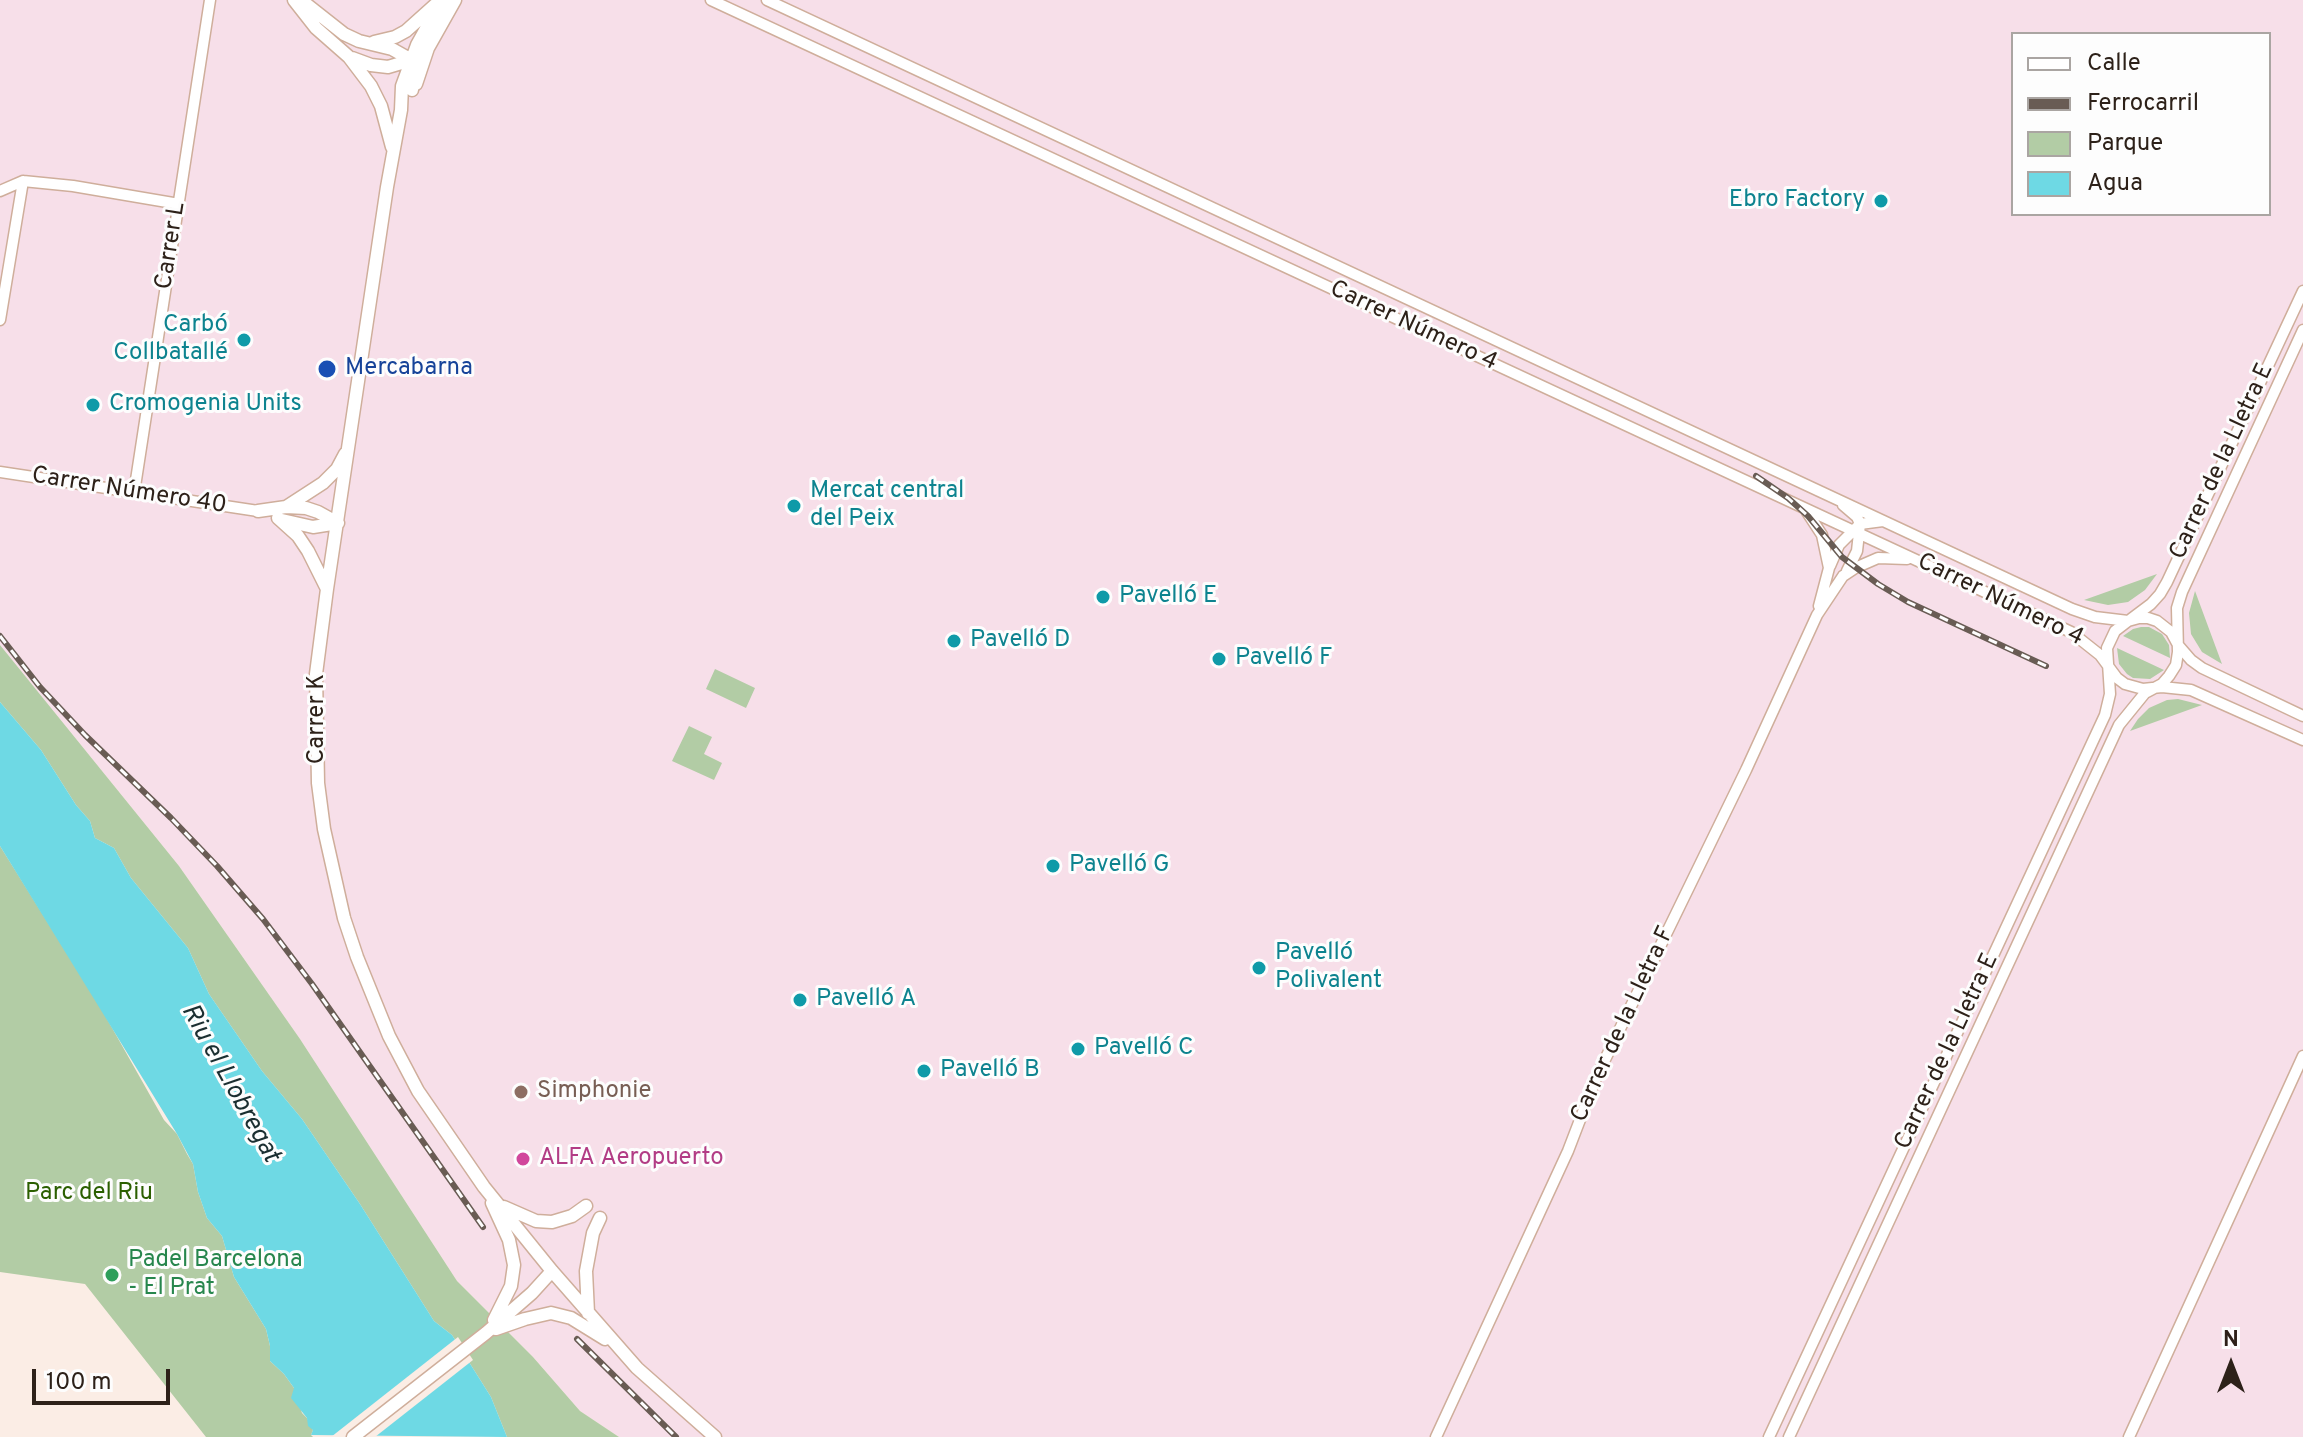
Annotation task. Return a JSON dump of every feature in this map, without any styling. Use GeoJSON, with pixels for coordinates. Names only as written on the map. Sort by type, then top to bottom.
{"type":"FeatureCollection","features":[{"type":"Feature","properties":{"kind":"main road"},"geometry":{"type":"LineString","coordinates":[[294,0],[321,23],[362,42],[401,53],[411,62],[412,90]]}},
{"type":"Feature","properties":{"kind":"main road"},"geometry":{"type":"LineString","coordinates":[[301,0],[371,86],[381,106],[393,150]]}},
{"type":"Feature","properties":{"kind":"main road"},"geometry":{"type":"LineString","coordinates":[[362,42],[382,42],[395,37],[412,27],[441,0]]}},
{"type":"Feature","properties":{"kind":"main road","name":"Carrer K"},"geometry":{"type":"LineString","coordinates":[[441,0],[417,45],[402,86],[401,110],[348,445],[316,674],[318,783],[327,844],[344,918],[372,996],[408,1074],[484,1187],[615,1345]]}},
{"type":"Feature","properties":{"kind":"main road","name":"Carrer K"},"geometry":{"type":"LineString","coordinates":[[401,110],[420,75],[428,48],[455,0]]}},
{"type":"Feature","properties":{"kind":"main road"},"geometry":{"type":"LineString","coordinates":[[349,57],[388,67],[411,62],[428,48]]}},
{"type":"Feature","properties":{"kind":"main road"},"geometry":{"type":"LineString","coordinates":[[286,507],[323,483],[337,469],[348,445]]}},
{"type":"Feature","properties":{"kind":"main road"},"geometry":{"type":"LineString","coordinates":[[258,511],[306,508],[338,523]]}},
{"type":"Feature","properties":{"kind":"main road"},"geometry":{"type":"LineString","coordinates":[[258,511],[289,523],[313,527],[338,523]]}},
{"type":"Feature","properties":{"kind":"main road"},"geometry":{"type":"LineString","coordinates":[[278,518],[303,544],[327,589]]}},
{"type":"Feature","properties":{"kind":"main road"},"geometry":{"type":"LineString","coordinates":[[484,1187],[509,1240],[514,1265],[511,1286],[486,1333]]}},
{"type":"Feature","properties":{"kind":"main road"},"geometry":{"type":"LineString","coordinates":[[499,1204],[526,1218],[543,1222],[563,1220],[586,1206]]}},
{"type":"Feature","properties":{"kind":"main road"},"geometry":{"type":"LineString","coordinates":[[588,1313],[586,1271],[593,1233],[600,1218]]}},
{"type":"Feature","properties":{"kind":"main road"},"geometry":{"type":"LineString","coordinates":[[353,1437],[486,1333],[552,1271]]}},
{"type":"Feature","properties":{"kind":"main road"},"geometry":{"type":"LineString","coordinates":[[486,1333],[551,1313],[571,1318],[615,1345],[715,1437]]}},
{"type":"Feature","properties":{"kind":"street","name":"Carrer L"},"geometry":{"type":"LineString","coordinates":[[134,493],[210,0]]}},
{"type":"Feature","properties":{"kind":"street"},"geometry":{"type":"LineString","coordinates":[[285,0],[321,23]]}},
{"type":"Feature","properties":{"kind":"street"},"geometry":{"type":"LineString","coordinates":[[311,0],[321,23]]}},
{"type":"Feature","properties":{"kind":"street","name":"Carrer Número 4"},"geometry":{"type":"LineString","coordinates":[[711,0],[1802,507],[1857,529],[1913,559],[2080,637],[2108,664]]}},
{"type":"Feature","properties":{"kind":"street","name":"Carrer Número 4"},"geometry":{"type":"LineString","coordinates":[[767,0],[2072,609],[2095,617],[2128,621]]}},
{"type":"Feature","properties":{"kind":"street"},"geometry":{"type":"LineString","coordinates":[[0,191],[23,181],[179,204]]}},
{"type":"Feature","properties":{"kind":"street"},"geometry":{"type":"LineString","coordinates":[[0,320],[23,181]]}},
{"type":"Feature","properties":{"kind":"street","name":"Carrer de la Lletra E"},"geometry":{"type":"LineString","coordinates":[[2128,621],[2151,604],[2167,582],[2303,291]]}},
{"type":"Feature","properties":{"kind":"street","name":"Carrer de la Lletra E"},"geometry":{"type":"LineString","coordinates":[[2178,645],[2177,608],[2182,592],[2303,330]]}},
{"type":"Feature","properties":{"kind":"street","name":"Carrer Número 40"},"geometry":{"type":"LineString","coordinates":[[0,472],[258,511]]}},
{"type":"Feature","properties":{"kind":"street"},"geometry":{"type":"LineString","coordinates":[[1817,615],[1855,557],[1857,517],[1836,498]]}},
{"type":"Feature","properties":{"kind":"street"},"geometry":{"type":"LineString","coordinates":[[1802,507],[1822,535],[1829,568]]}},
{"type":"Feature","properties":{"kind":"street"},"geometry":{"type":"LineString","coordinates":[[1817,615],[1836,549],[1857,529],[1885,521]]}},
{"type":"Feature","properties":{"kind":"street"},"geometry":{"type":"LineString","coordinates":[[1843,576],[1878,558],[1913,559]]}},
{"type":"Feature","properties":{"kind":"street","name":"Carrer de la Lletra F"},"geometry":{"type":"LineString","coordinates":[[1436,1437],[1568,1151],[1596,1078],[1746,770],[1817,615]]}},
{"type":"Feature","properties":{"kind":"street"},"geometry":{"type":"LineString","coordinates":[[2303,716],[2202,668],[2178,645],[2171,632],[2157,621],[2148,618],[2128,621],[2111,636],[2107,648],[2108,664],[2125,684],[2133,687],[2180,688],[2201,693],[2303,740]]}},
{"type":"Feature","properties":{"kind":"street"},"geometry":{"type":"LineString","coordinates":[[2152,688],[2162,684],[2173,670],[2178,645]]}},
{"type":"Feature","properties":{"kind":"street","name":"Carrer de la Lletra E"},"geometry":{"type":"LineString","coordinates":[[1769,1437],[2105,715],[2110,694],[2108,664]]}},
{"type":"Feature","properties":{"kind":"street","name":"Carrer de la Lletra E"},"geometry":{"type":"LineString","coordinates":[[1789,1437],[2119,725],[2130,709],[2152,688]]}},
{"type":"Feature","properties":{"kind":"street"},"geometry":{"type":"LineString","coordinates":[[2129,1437],[2303,1056]]}},
{"type":"Feature","properties":{"kind":"shaded area"},"geometry":{"type":"Polygon","coordinates":[[[0,0],[2303,0],[2303,1437],[619,1437],[580,1411],[533,1357],[457,1281],[300,1039],[179,866],[0,645],[0,0]]]}},
{"type":"Feature","properties":{"kind":"green space"},"geometry":{"type":"Polygon","coordinates":[[[2157,574],[2145,590],[2128,602],[2108,605],[2084,600],[2157,574]]]}},
{"type":"Feature","properties":{"kind":"green space"},"geometry":{"type":"Polygon","coordinates":[[[2195,591],[2222,664],[2202,652],[2191,634],[2189,613],[2195,591]]]}},
{"type":"Feature","properties":{"kind":"green space"},"geometry":{"type":"Polygon","coordinates":[[[2141,627],[2149,627],[2162,634],[2169,645],[2170,658],[2123,636],[2141,627]]]}},
{"type":"Feature","properties":{"kind":"green space"},"geometry":{"type":"Polygon","coordinates":[[[0,645],[179,866],[300,1039],[457,1281],[533,1357],[580,1411],[619,1437],[507,1437],[491,1397],[452,1335],[434,1321],[302,1119],[262,1071],[209,994],[188,948],[131,878],[114,848],[95,838],[90,821],[76,805],[41,750],[0,702],[0,645]]]}},
{"type":"Feature","properties":{"kind":"green space"},"geometry":{"type":"Polygon","coordinates":[[[2117,648],[2164,670],[2150,679],[2133,678],[2119,664],[2117,648]]]}},
{"type":"Feature","properties":{"kind":"green space"},"geometry":{"type":"Polygon","coordinates":[[[715,669],[755,688],[746,708],[706,689],[715,669]]]}},
{"type":"Feature","properties":{"kind":"green space"},"geometry":{"type":"Polygon","coordinates":[[[2178,699],[2202,705],[2130,731],[2149,708],[2178,699]]]}},
{"type":"Feature","properties":{"kind":"green space"},"geometry":{"type":"Polygon","coordinates":[[[689,726],[712,737],[704,754],[722,763],[714,780],[672,761],[689,726]]]}},
{"type":"Feature","properties":{"kind":"green space","name":"Parc del Riu"},"geometry":{"type":"Polygon","coordinates":[[[0,846],[193,1164],[207,1218],[222,1236],[234,1277],[266,1329],[270,1361],[294,1388],[302,1413],[313,1430],[313,1437],[206,1437],[85,1284],[0,1272],[0,846]]]}},
{"type":"Feature","properties":{"kind":"water","name":"Riu el Llobregat"},"geometry":{"type":"Polygon","coordinates":[[[0,702],[41,750],[76,805],[90,821],[95,838],[114,848],[131,878],[188,948],[209,994],[262,1071],[302,1119],[434,1321],[452,1335],[491,1397],[507,1437],[311,1435],[313,1430],[308,1426],[307,1418],[291,1398],[294,1388],[270,1361],[266,1329],[234,1277],[222,1236],[207,1218],[193,1164],[0,846],[0,702]]]}},
{"type":"Feature","properties":{"kind":"pier"},"geometry":{"type":"Polygon","coordinates":[[[458,1337],[473,1360],[375,1437],[331,1437],[458,1337]]]}},
{"type":"Feature","properties":{"kind":"railway"},"geometry":{"type":"LineString","coordinates":[[1756,476],[1788,498],[1808,516],[1842,557],[1878,584],[1908,602],[2046,666]]}},
{"type":"Feature","properties":{"kind":"railway"},"geometry":{"type":"LineString","coordinates":[[0,636],[40,687],[171,818],[263,919],[483,1227]]}},
{"type":"Feature","properties":{"kind":"railway"},"geometry":{"type":"LineString","coordinates":[[577,1339],[676,1437]]}},
{"type":"Feature","properties":{"kind":"place","name":"Ebro Factory"},"geometry":{"type":"Point","coordinates":[1881,201]}},
{"type":"Feature","properties":{"kind":"place","name":"Carbó Collbatallé"},"geometry":{"type":"Point","coordinates":[244,340]}},
{"type":"Feature","properties":{"kind":"place","name":"Mercabarna"},"geometry":{"type":"Point","coordinates":[327,369]}},
{"type":"Feature","properties":{"kind":"place","name":"Cromogenia Units"},"geometry":{"type":"Point","coordinates":[93,405]}},
{"type":"Feature","properties":{"kind":"place","name":"Mercat central del Peix"},"geometry":{"type":"Point","coordinates":[794,506]}},
{"type":"Feature","properties":{"kind":"place","name":"Pavelló E"},"geometry":{"type":"Point","coordinates":[1103,597]}},
{"type":"Feature","properties":{"kind":"place","name":"Pavelló D"},"geometry":{"type":"Point","coordinates":[954,641]}},
{"type":"Feature","properties":{"kind":"place","name":"Pavelló F"},"geometry":{"type":"Point","coordinates":[1219,659]}},
{"type":"Feature","properties":{"kind":"place","name":"Pavelló G"},"geometry":{"type":"Point","coordinates":[1053,866]}},
{"type":"Feature","properties":{"kind":"place","name":"Pavelló Polivalent"},"geometry":{"type":"Point","coordinates":[1259,968]}},
{"type":"Feature","properties":{"kind":"place","name":"Pavelló A"},"geometry":{"type":"Point","coordinates":[800,1000]}},
{"type":"Feature","properties":{"kind":"place","name":"Pavelló C"},"geometry":{"type":"Point","coordinates":[1078,1049]}},
{"type":"Feature","properties":{"kind":"place","name":"Pavelló B"},"geometry":{"type":"Point","coordinates":[924,1071]}},
{"type":"Feature","properties":{"kind":"place","name":"Simphonie"},"geometry":{"type":"Point","coordinates":[521,1092]}},
{"type":"Feature","properties":{"kind":"place","name":"ALFA Aeropuerto"},"geometry":{"type":"Point","coordinates":[523,1159]}},
{"type":"Feature","properties":{"kind":"place","name":"Padel Barcelona - El Prat"},"geometry":{"type":"Point","coordinates":[112,1275]}}]}
